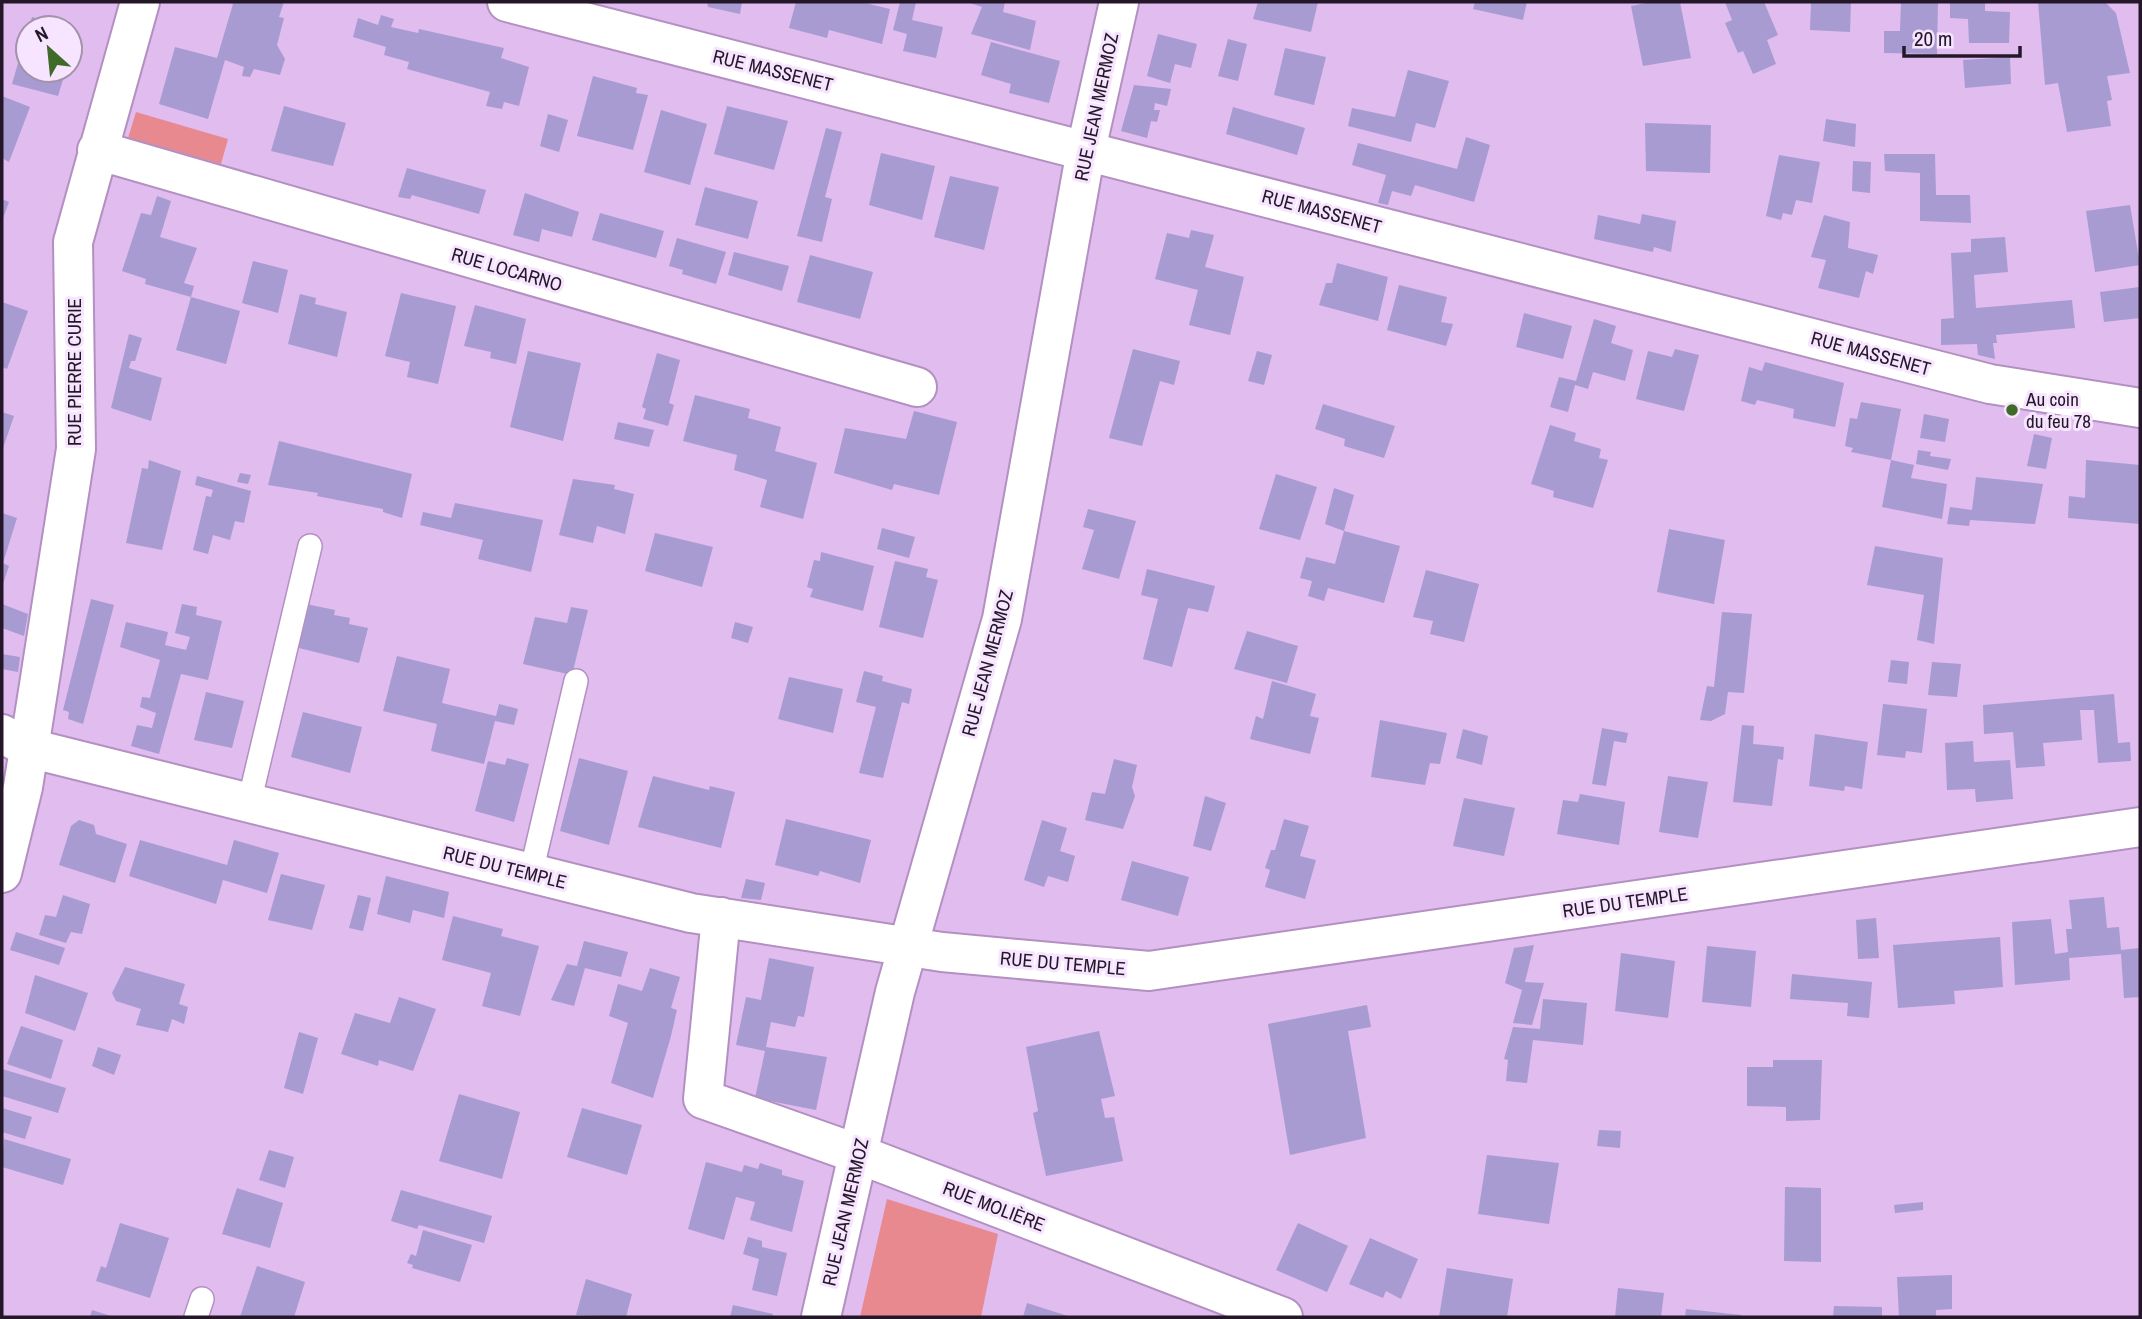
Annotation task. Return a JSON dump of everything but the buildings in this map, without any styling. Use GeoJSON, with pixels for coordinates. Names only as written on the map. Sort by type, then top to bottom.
{"type":"FeatureCollection","features":[{"type":"Feature","properties":{"kind":"street","name":"RUE PIERRE CURIE"},"geometry":{"type":"LineString","coordinates":[[2,873],[16,741],[76,449],[73,242],[140,2]]}},
{"type":"Feature","properties":{"kind":"street","name":"RUE MASSENET"},"geometry":{"type":"LineString","coordinates":[[507,2],[1990,384],[2140,408]]}},
{"type":"Feature","properties":{"kind":"street","name":"RUE JEAN MERMOZ"},"geometry":{"type":"LineString","coordinates":[[821,1317],[909,946],[1002,619],[1086,150],[1119,2]]}},
{"type":"Feature","properties":{"kind":"street","name":"RUE LOCARNO"},"geometry":{"type":"LineString","coordinates":[[97,150],[917,387]]}},
{"type":"Feature","properties":{"kind":"street","name":"RUE DU TEMPLE"},"geometry":{"type":"LineString","coordinates":[[16,741],[248,803],[691,913],[942,952],[1149,971],[2140,827]]}},
{"type":"Feature","properties":{"kind":"street","name":"RUE MOLIÈRE"},"geometry":{"type":"LineString","coordinates":[[721,917],[703,1098],[858,1154],[1283,1317]]}},
{"type":"Feature","properties":{"kind":"lane"},"geometry":{"type":"LineString","coordinates":[[248,803],[310,546]]}},
{"type":"Feature","properties":{"kind":"lane"},"geometry":{"type":"LineString","coordinates":[[531,873],[576,681]]}},
{"type":"Feature","properties":{"kind":"shaded area"},"geometry":{"type":"Polygon","coordinates":[[[136,112],[228,139],[221,164],[128,138],[136,112]]]}},
{"type":"Feature","properties":{"kind":"shaded area"},"geometry":{"type":"Polygon","coordinates":[[[887,1199],[998,1234],[981,1317],[860,1317],[887,1199]]]}},
{"type":"Feature","properties":{"kind":"place","name":"Au coin du feu 78"},"geometry":{"type":"Point","coordinates":[2012,410]}}]}
